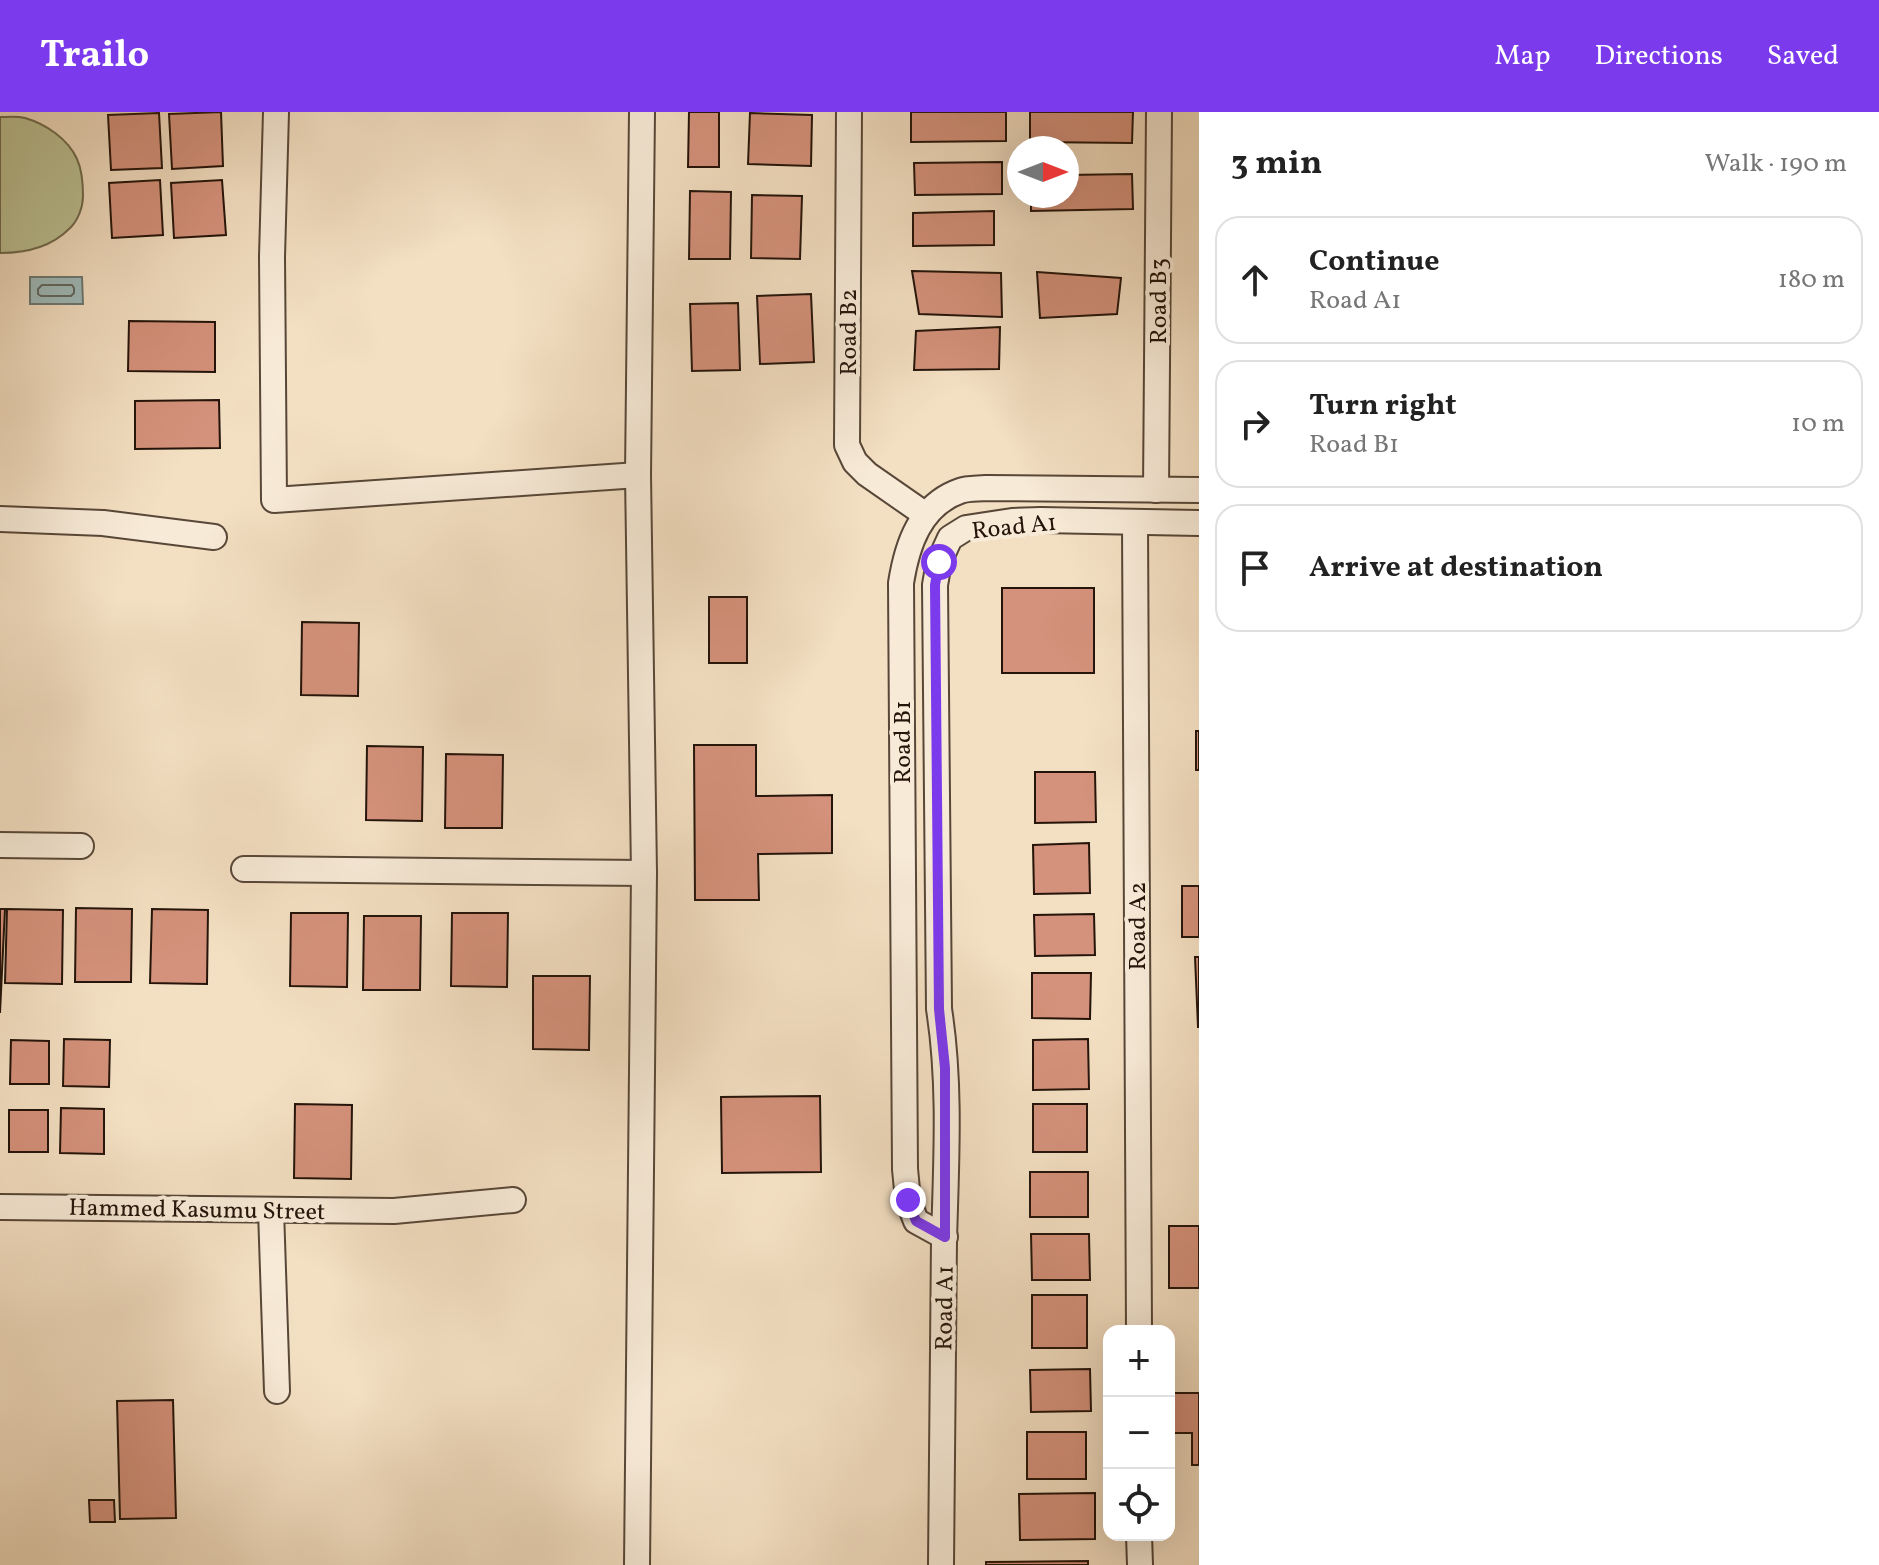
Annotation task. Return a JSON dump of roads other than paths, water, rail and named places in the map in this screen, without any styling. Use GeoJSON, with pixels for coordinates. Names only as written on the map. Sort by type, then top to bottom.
{"type":"FeatureCollection","features":[{"type":"Feature","properties":{"kind":"street"},"geometry":{"type":"LineString","coordinates":[[276,112],[272,257],[274,500],[638,475]]}},
{"type":"Feature","properties":{"kind":"street"},"geometry":{"type":"LineString","coordinates":[[637,1565],[644,873],[638,475],[642,112]]}},
{"type":"Feature","properties":{"kind":"street","name":"Road B2"},"geometry":{"type":"LineString","coordinates":[[849,112],[847,445],[855,462],[867,474],[926,515]]}},
{"type":"Feature","properties":{"kind":"street","name":"Road B3"},"geometry":{"type":"LineString","coordinates":[[1156,490],[1159,112]]}},
{"type":"Feature","properties":{"kind":"street","name":"Road B1"},"geometry":{"type":"LineString","coordinates":[[945,1237],[916,1221],[908,1200],[905,1169],[901,583],[913,534],[926,515],[943,499],[963,490],[1199,490]]}},
{"type":"Feature","properties":{"kind":"street"},"geometry":{"type":"LineString","coordinates":[[0,519],[103,523],[214,537]]}},
{"type":"Feature","properties":{"kind":"street","name":"Road A1"},"geometry":{"type":"LineString","coordinates":[[941,1565],[945,1068],[938,993],[935,585],[939,562],[950,538],[966,528],[987,524],[1026,521],[1199,523]]}},
{"type":"Feature","properties":{"kind":"street","name":"Road A2"},"geometry":{"type":"LineString","coordinates":[[1135,522],[1139,1325]]}},
{"type":"Feature","properties":{"kind":"street"},"geometry":{"type":"LineString","coordinates":[[0,845],[81,846]]}},
{"type":"Feature","properties":{"kind":"street"},"geometry":{"type":"LineString","coordinates":[[244,869],[644,873]]}},
{"type":"Feature","properties":{"kind":"street","name":"Hammed Kasumu Street"},"geometry":{"type":"LineString","coordinates":[[0,1207],[394,1211],[513,1200]]}},
{"type":"Feature","properties":{"kind":"street"},"geometry":{"type":"LineString","coordinates":[[271,1210],[277,1391]]}},
{"type":"Feature","properties":{"kind":"street"},"geometry":{"type":"LineString","coordinates":[[1139,1541],[1140,1565]]}},
{"type":"Feature","properties":{"kind":"water"},"geometry":{"type":"Polygon","coordinates":[[[30,277],[82,277],[83,304],[30,304],[30,277]]]}}]}
